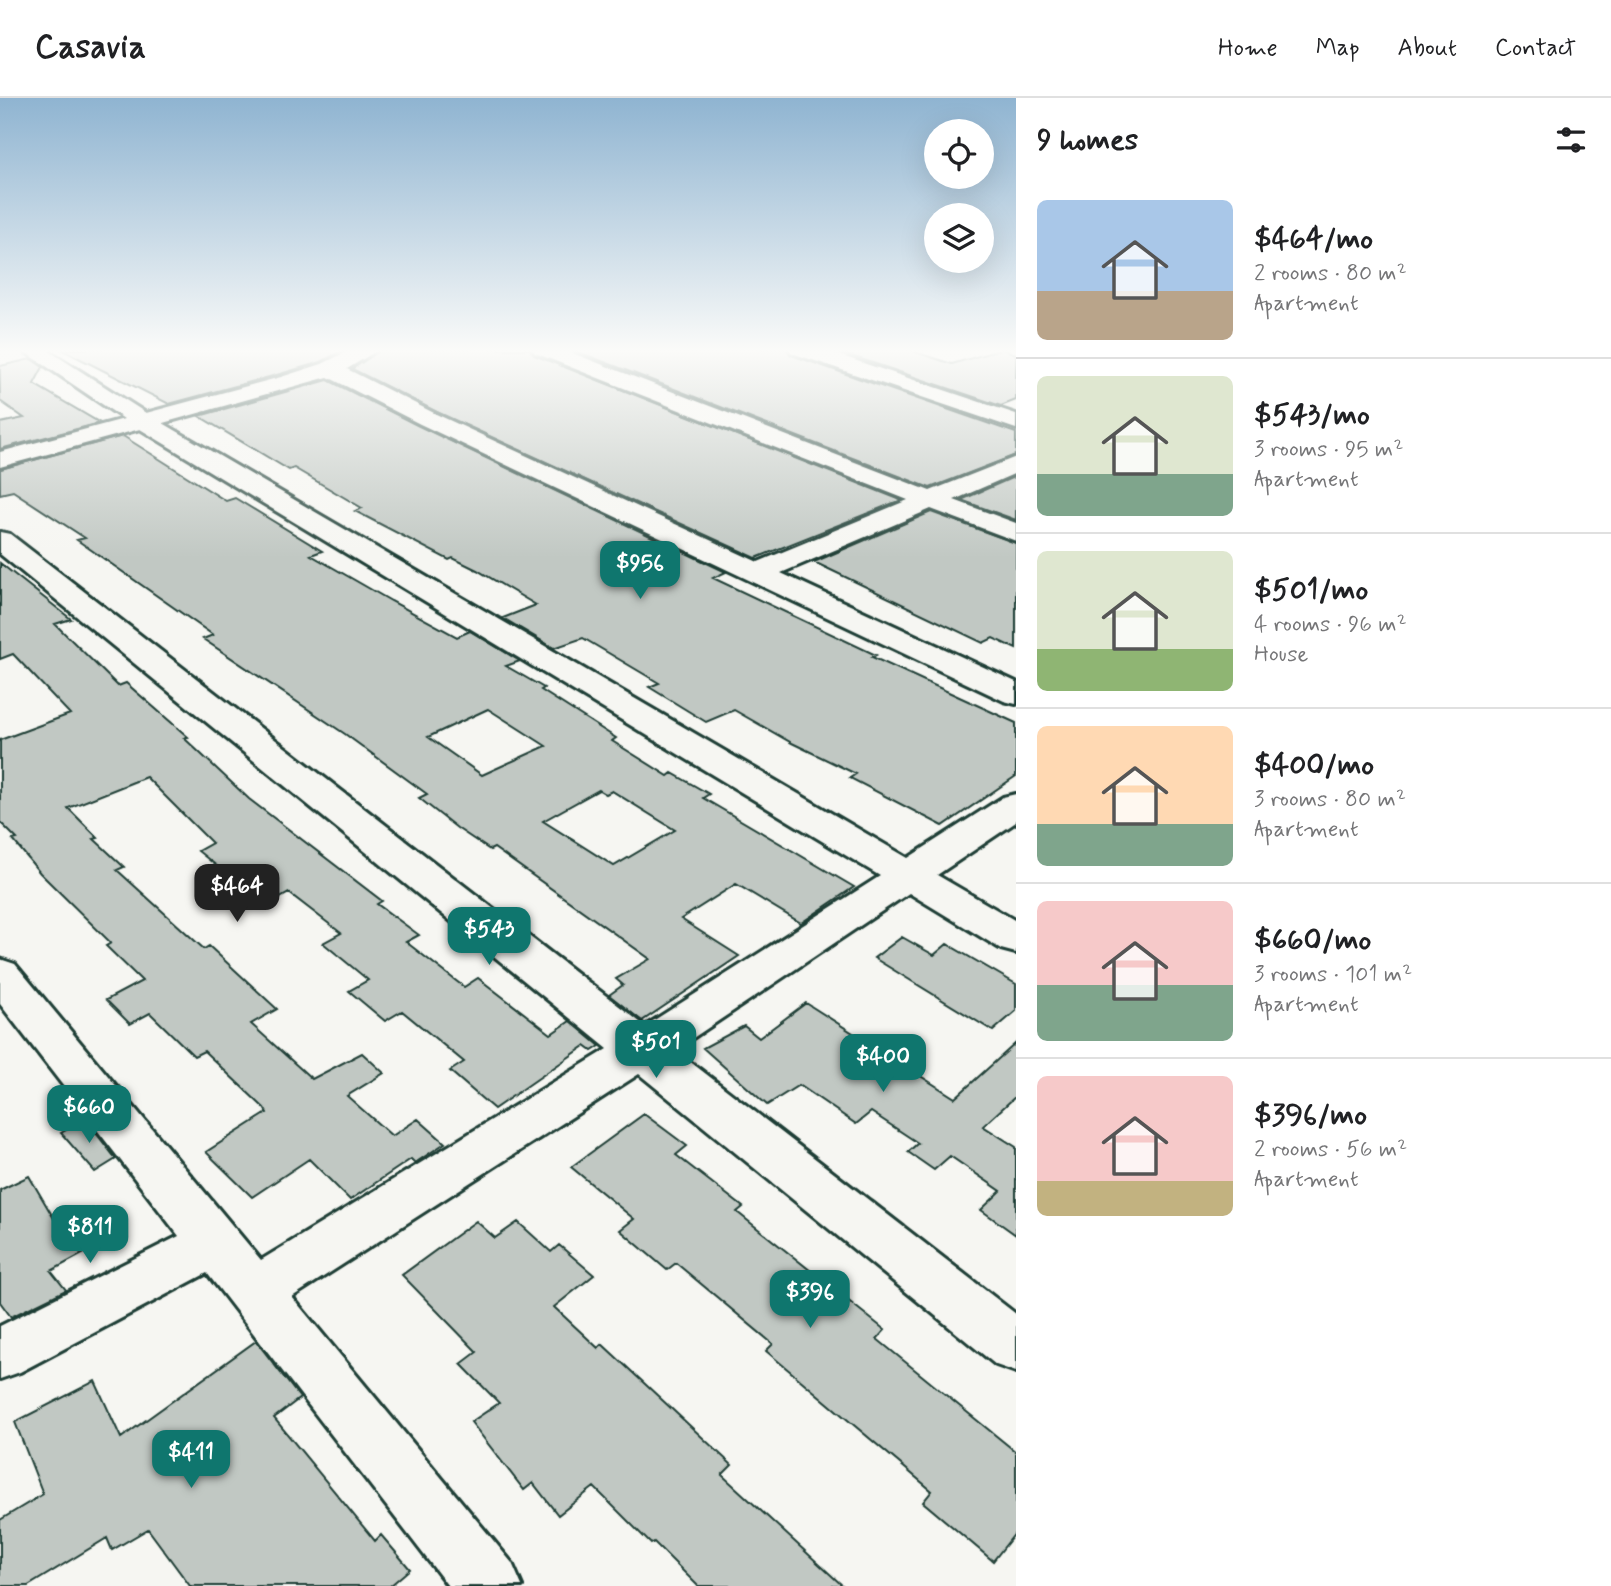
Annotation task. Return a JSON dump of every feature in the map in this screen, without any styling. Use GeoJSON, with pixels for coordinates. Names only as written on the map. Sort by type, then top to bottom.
{"type":"FeatureCollection","features":[{"type":"Feature","properties":{"kind":"street"},"geometry":{"type":"LineString","coordinates":[[138,418],[1016,939]]}},
{"type":"Feature","properties":{"kind":"street"},"geometry":{"type":"LineString","coordinates":[[0,460],[156,418]]}},
{"type":"Feature","properties":{"kind":"street"},"geometry":{"type":"LineString","coordinates":[[427,418],[1016,694]]}},
{"type":"Feature","properties":{"kind":"street"},"geometry":{"type":"LineString","coordinates":[[721,418],[1016,533]]}},
{"type":"Feature","properties":{"kind":"street"},"geometry":{"type":"LineString","coordinates":[[757,573],[1016,464]]}},
{"type":"Feature","properties":{"kind":"street"},"geometry":{"type":"LineString","coordinates":[[0,540],[1016,1347]]}},
{"type":"Feature","properties":{"kind":"street"},"geometry":{"type":"LineString","coordinates":[[256,1291],[643,1049],[906,874],[1016,805]]}},
{"type":"Feature","properties":{"kind":"street"},"geometry":{"type":"LineString","coordinates":[[0,974],[256,1291],[489,1586]]}},
{"type":"Feature","properties":{"kind":"street"},"geometry":{"type":"LineString","coordinates":[[0,1354],[215,1243]]}},
{"type":"Feature","properties":{"kind":"building"},"geometry":{"type":"Polygon","coordinates":[[[22,418],[92,418],[100,423],[0,449],[0,423],[22,418]]]}},
{"type":"Feature","properties":{"kind":"building"},"geometry":{"type":"Polygon","coordinates":[[[203,418],[404,418],[726,572],[713,578],[876,655],[872,657],[1016,723],[1016,776],[943,826],[850,778],[856,774],[792,743],[734,710],[706,722],[649,687],[659,683],[583,638],[554,648],[503,618],[536,605],[477,570],[453,558],[449,560],[355,511],[362,508],[294,468],[289,470],[203,418]]]}},
{"type":"Feature","properties":{"kind":"building"},"geometry":{"type":"Polygon","coordinates":[[[451,418],[695,418],[901,500],[756,558],[451,418]]]}},
{"type":"Feature","properties":{"kind":"building"},"geometry":{"type":"Polygon","coordinates":[[[750,418],[974,418],[1016,433],[1016,455],[930,488],[750,418]]]}},
{"type":"Feature","properties":{"kind":"building"},"geometry":{"type":"Polygon","coordinates":[[[123,436],[226,501],[235,498],[322,551],[311,555],[391,601],[457,637],[470,631],[520,661],[506,666],[544,688],[541,690],[616,738],[612,741],[668,776],[672,773],[709,794],[703,798],[854,887],[801,923],[736,884],[681,919],[739,956],[642,1021],[609,995],[623,985],[616,979],[650,959],[494,848],[490,850],[457,828],[419,798],[427,794],[345,734],[203,639],[213,635],[77,540],[85,538],[13,491],[0,494],[0,469],[123,436]],[[488,709],[428,737],[482,775],[546,746],[488,709]],[[599,790],[543,821],[614,866],[675,830],[612,791],[606,794],[599,790]]]}},
{"type":"Feature","properties":{"kind":"building"},"geometry":{"type":"Polygon","coordinates":[[[1016,476],[1016,520],[961,500],[1016,476]]]}},
{"type":"Feature","properties":{"kind":"building"},"geometry":{"type":"Polygon","coordinates":[[[931,512],[1016,543],[1016,649],[993,638],[983,643],[814,562],[931,512]]]}},
{"type":"Feature","properties":{"kind":"building"},"geometry":{"type":"Polygon","coordinates":[[[0,563],[71,619],[55,624],[118,686],[126,683],[188,737],[184,738],[249,799],[382,901],[377,904],[419,935],[406,942],[464,987],[478,978],[551,1034],[570,1021],[600,1046],[592,1051],[585,1046],[494,1109],[450,1071],[464,1062],[402,1011],[385,1021],[349,991],[368,980],[323,943],[341,933],[289,893],[280,898],[242,868],[228,875],[198,851],[212,843],[146,777],[68,808],[98,838],[94,839],[124,867],[117,870],[204,949],[209,946],[277,1009],[251,1024],[312,1079],[362,1053],[384,1073],[347,1096],[392,1136],[418,1119],[445,1143],[415,1163],[411,1159],[350,1200],[309,1159],[252,1197],[206,1152],[267,1113],[264,1108],[204,1051],[194,1056],[150,1013],[130,1024],[106,1000],[142,981],[106,946],[111,943],[40,873],[13,840],[17,839],[0,822],[0,740],[70,714],[13,654],[0,659],[0,563]]]}},
{"type":"Feature","properties":{"kind":"building"},"geometry":{"type":"Polygon","coordinates":[[[902,937],[934,955],[947,944],[1016,984],[1016,1011],[993,1031],[874,958],[902,937]]]}},
{"type":"Feature","properties":{"kind":"building"},"geometry":{"type":"Polygon","coordinates":[[[806,1003],[955,1098],[1016,1043],[1016,1096],[983,1126],[1016,1147],[1016,1235],[981,1210],[1001,1191],[950,1156],[934,1170],[908,1152],[918,1143],[871,1112],[856,1124],[799,1085],[767,1105],[703,1048],[744,1026],[759,1038],[806,1003]]]}},
{"type":"Feature","properties":{"kind":"building"},"geometry":{"type":"Polygon","coordinates":[[[644,1114],[687,1146],[676,1155],[743,1207],[737,1212],[885,1330],[877,1339],[1016,1452],[1016,1532],[993,1561],[923,1502],[932,1491],[766,1351],[773,1344],[676,1263],[667,1270],[620,1230],[634,1219],[571,1167],[644,1114]]]}},
{"type":"Feature","properties":{"kind":"building"},"geometry":{"type":"Polygon","coordinates":[[[85,1119],[116,1159],[95,1172],[61,1133],[85,1119]]]}},
{"type":"Feature","properties":{"kind":"building"},"geometry":{"type":"Polygon","coordinates":[[[29,1176],[56,1222],[78,1210],[99,1245],[51,1271],[66,1290],[11,1317],[0,1302],[0,1190],[29,1176]]]}},
{"type":"Feature","properties":{"kind":"building"},"geometry":{"type":"Polygon","coordinates":[[[476,1221],[495,1238],[518,1222],[551,1252],[559,1245],[594,1275],[554,1307],[598,1348],[602,1344],[732,1465],[722,1475],[843,1586],[698,1586],[594,1487],[558,1515],[533,1483],[524,1490],[471,1422],[499,1403],[461,1364],[477,1352],[402,1275],[476,1221]]]}},
{"type":"Feature","properties":{"kind":"building"},"geometry":{"type":"Polygon","coordinates":[[[256,1341],[300,1398],[274,1418],[375,1541],[381,1535],[410,1569],[390,1586],[190,1586],[148,1529],[112,1550],[107,1538],[28,1586],[0,1586],[0,1520],[43,1494],[15,1422],[95,1381],[121,1438],[256,1341]]]}}]}
